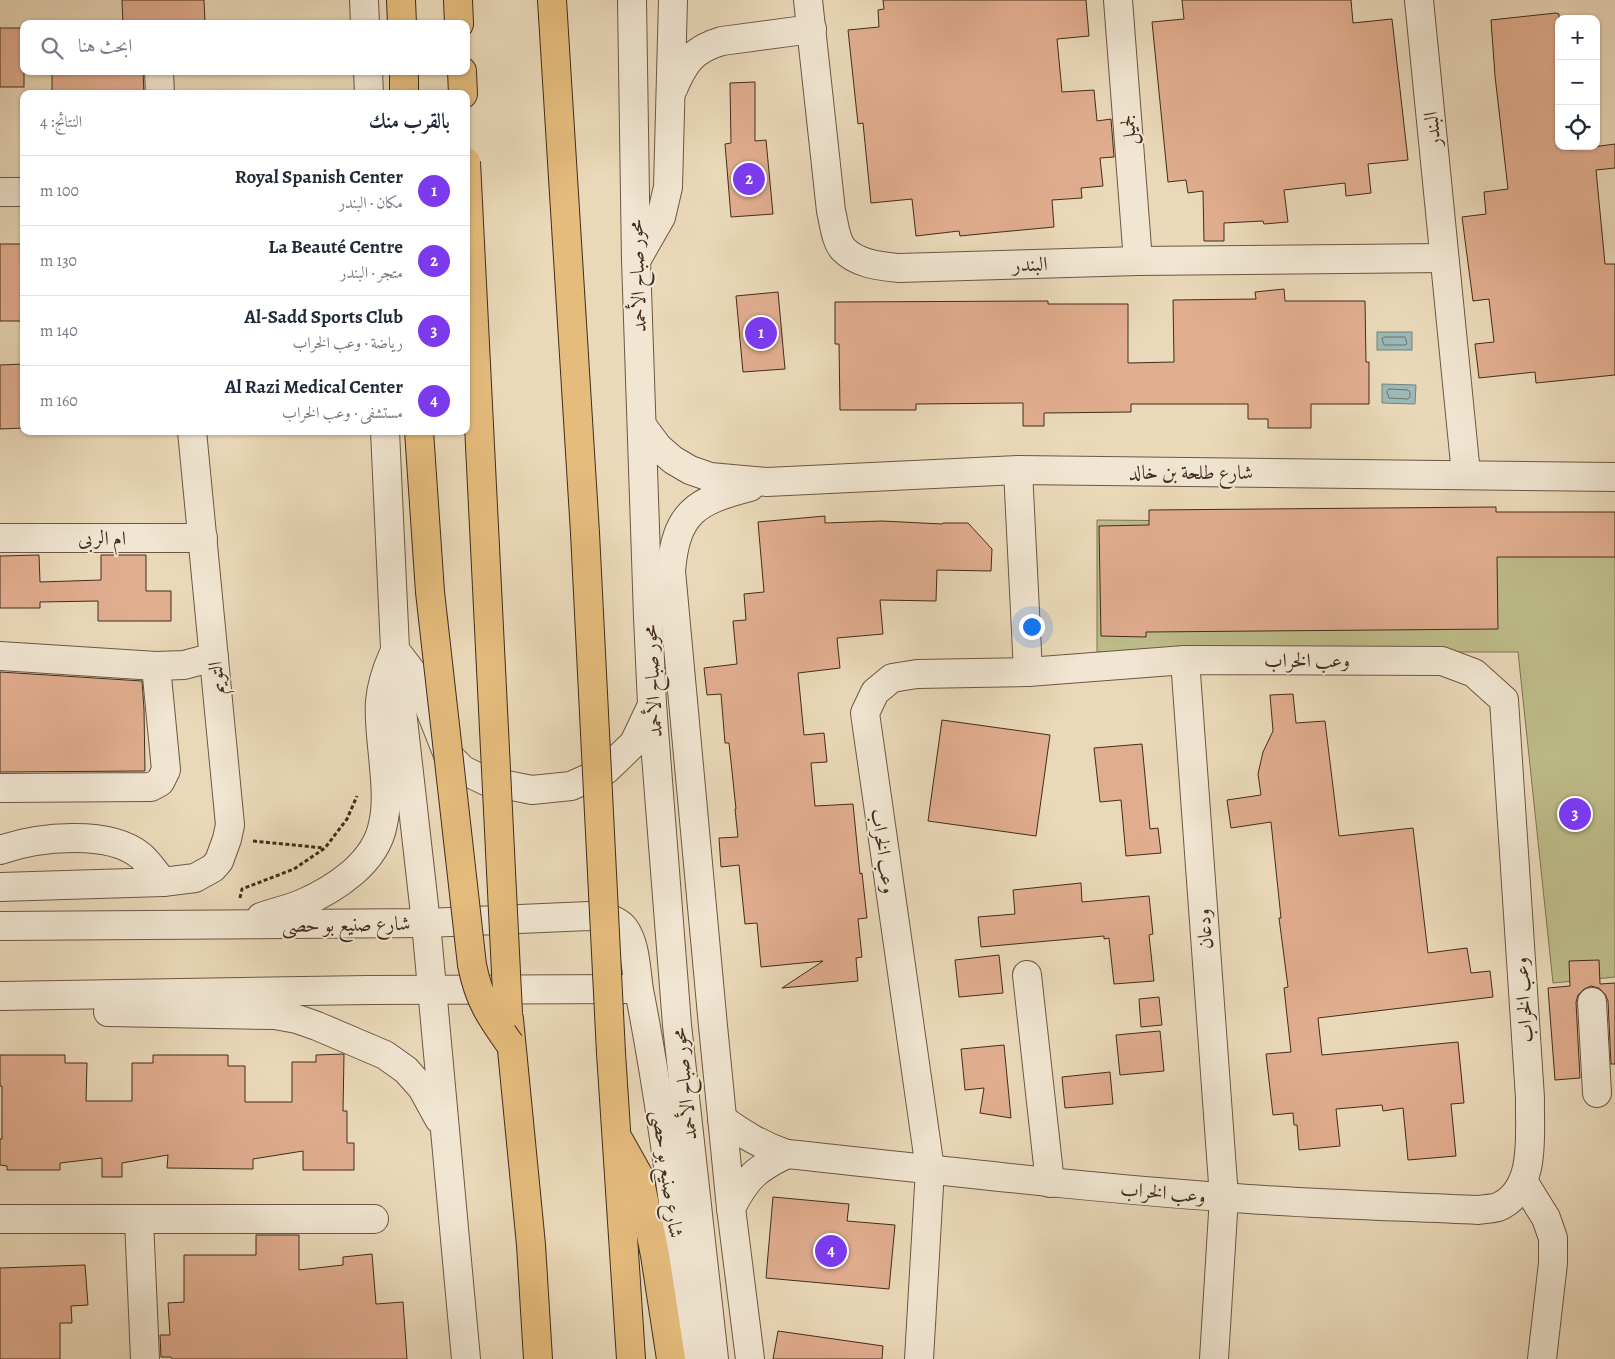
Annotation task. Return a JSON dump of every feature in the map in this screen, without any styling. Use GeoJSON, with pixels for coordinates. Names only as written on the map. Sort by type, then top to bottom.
{"type":"FeatureCollection","features":[{"type":"Feature","properties":{"kind":"highway"},"geometry":{"type":"LineString","coordinates":[[401,0],[402,20]]}},
{"type":"Feature","properties":{"kind":"highway"},"geometry":{"type":"LineString","coordinates":[[458,0],[460,20]]}},
{"type":"Feature","properties":{"kind":"highway"},"geometry":{"type":"LineString","coordinates":[[552,0],[585,533],[611,1053],[631,1359]]}},
{"type":"Feature","properties":{"kind":"highway"},"geometry":{"type":"LineString","coordinates":[[404,75],[404,90]]}},
{"type":"Feature","properties":{"kind":"highway"},"geometry":{"type":"LineString","coordinates":[[462,75],[463,90]]}},
{"type":"Feature","properties":{"kind":"highway"},"geometry":{"type":"LineString","coordinates":[[470,242],[510,1044],[531,1245],[538,1359]]}},
{"type":"Feature","properties":{"kind":"highway"},"geometry":{"type":"LineString","coordinates":[[419,435],[430,592],[472,966],[475,985],[487,1011],[510,1044]]}},
{"type":"Feature","properties":{"kind":"highway"},"geometry":{"type":"LineString","coordinates":[[616,1134],[639,1176],[655,1256],[671,1359]]}},
{"type":"Feature","properties":{"kind":"street"},"geometry":{"type":"LineString","coordinates":[[364,0],[365,20]]}},
{"type":"Feature","properties":{"kind":"street","name":"محور صباح الأحمد"},"geometry":{"type":"LineString","coordinates":[[632,0],[636,260],[652,704],[678,1035],[714,1359]]}},
{"type":"Feature","properties":{"kind":"street"},"geometry":{"type":"LineString","coordinates":[[636,260],[661,217],[668,187],[673,0]]}},
{"type":"Feature","properties":{"kind":"street","name":"البندر"},"geometry":{"type":"LineString","coordinates":[[808,0],[831,211],[842,248],[860,260],[879,266],[899,268],[1138,261],[1444,258]]}},
{"type":"Feature","properties":{"kind":"street","name":"لجميل"},"geometry":{"type":"LineString","coordinates":[[1118,0],[1138,261]]}},
{"type":"Feature","properties":{"kind":"street","name":"البندر"},"geometry":{"type":"LineString","coordinates":[[1419,0],[1466,474]]}},
{"type":"Feature","properties":{"kind":"street"},"geometry":{"type":"LineString","coordinates":[[671,92],[682,68],[689,59],[709,44],[812,30]]}},
{"type":"Feature","properties":{"kind":"street"},"geometry":{"type":"LineString","coordinates":[[158,75],[160,90]]}},
{"type":"Feature","properties":{"kind":"street"},"geometry":{"type":"LineString","coordinates":[[368,75],[369,90]]}},
{"type":"Feature","properties":{"kind":"street"},"geometry":{"type":"LineString","coordinates":[[0,192],[20,192]]}},
{"type":"Feature","properties":{"kind":"street","name":"شارع طلحة بن خالد"},"geometry":{"type":"LineString","coordinates":[[643,427],[658,447],[673,460],[690,470],[710,477],[768,482],[1018,470],[1615,477]]}},
{"type":"Feature","properties":{"kind":"street","name":"التويم"},"geometry":{"type":"LineString","coordinates":[[163,882],[195,878],[213,868],[219,861],[230,825],[192,435]]}},
{"type":"Feature","properties":{"kind":"street"},"geometry":{"type":"LineString","coordinates":[[385,435],[395,649],[426,923],[466,1359]]}},
{"type":"Feature","properties":{"kind":"street"},"geometry":{"type":"LineString","coordinates":[[1018,470],[1028,672]]}},
{"type":"Feature","properties":{"kind":"street","name":"شارع طلحة بن خالد"},"geometry":{"type":"LineString","coordinates":[[674,546],[678,532],[685,519],[701,504],[720,494],[768,482]]}},
{"type":"Feature","properties":{"kind":"street","name":"ام الربى"},"geometry":{"type":"LineString","coordinates":[[0,538],[203,538]]}},
{"type":"Feature","properties":{"kind":"street","name":"محور صباح الأحمد"},"geometry":{"type":"LineString","coordinates":[[674,546],[671,584],[731,1208],[750,1359]]}},
{"type":"Feature","properties":{"kind":"street"},"geometry":{"type":"LineString","coordinates":[[395,649],[412,672],[425,697],[448,755],[463,770],[486,781],[532,790],[570,786],[606,770],[634,743],[652,704]]}},
{"type":"Feature","properties":{"kind":"street"},"geometry":{"type":"LineString","coordinates":[[235,925],[300,904],[329,890],[363,863],[374,847],[383,826],[386,796],[378,708],[383,681],[395,649]]}},
{"type":"Feature","properties":{"kind":"street"},"geometry":{"type":"LineString","coordinates":[[0,656],[156,666],[184,665],[214,657]]}},
{"type":"Feature","properties":{"kind":"street","name":"وعب الخراب"},"geometry":{"type":"LineString","coordinates":[[722,1119],[754,1141],[770,1149],[787,1154],[1050,1183],[1224,1198],[1478,1210],[1498,1207],[1512,1196],[1523,1181],[1529,1162],[1530,1098],[1504,700],[1474,673],[1442,661],[1185,660],[1028,672],[917,674],[892,678],[875,692],[865,714],[930,1169]]}},
{"type":"Feature","properties":{"kind":"street","name":"ودعان"},"geometry":{"type":"LineString","coordinates":[[1185,660],[1224,1198],[1214,1359]]}},
{"type":"Feature","properties":{"kind":"street"},"geometry":{"type":"LineString","coordinates":[[0,788],[151,787],[160,782],[166,770],[156,666]]}},
{"type":"Feature","properties":{"kind":"street"},"geometry":{"type":"LineString","coordinates":[[0,850],[25,842],[94,839],[121,844],[140,856],[163,882]]}},
{"type":"Feature","properties":{"kind":"street"},"geometry":{"type":"LineString","coordinates":[[0,886],[163,882]]}},
{"type":"Feature","properties":{"kind":"street","name":"شارع صنيع بو حصى"},"geometry":{"type":"LineString","coordinates":[[0,926],[426,923],[589,916],[608,918],[623,926],[629,936],[647,1024],[694,1359]]}},
{"type":"Feature","properties":{"kind":"street"},"geometry":{"type":"LineString","coordinates":[[0,996],[639,989],[658,985],[674,973]]}},
{"type":"Feature","properties":{"kind":"street"},"geometry":{"type":"LineString","coordinates":[[1027,975],[1050,1183]]}},
{"type":"Feature","properties":{"kind":"street"},"geometry":{"type":"LineString","coordinates":[[1592,1002],[1597,1093]]}},
{"type":"Feature","properties":{"kind":"street"},"geometry":{"type":"LineString","coordinates":[[0,1005],[26,1011],[275,1015],[297,1019],[385,1055],[406,1070],[422,1088],[444,1128]]}},
{"type":"Feature","properties":{"kind":"street"},"geometry":{"type":"LineString","coordinates":[[731,1208],[741,1189],[754,1172],[787,1154]]}},
{"type":"Feature","properties":{"kind":"street"},"geometry":{"type":"LineString","coordinates":[[919,1359],[930,1169]]}},
{"type":"Feature","properties":{"kind":"street"},"geometry":{"type":"LineString","coordinates":[[1523,1181],[1546,1218],[1553,1238],[1542,1359]]}},
{"type":"Feature","properties":{"kind":"street"},"geometry":{"type":"LineString","coordinates":[[0,1219],[374,1219]]}},
{"type":"Feature","properties":{"kind":"street"},"geometry":{"type":"LineString","coordinates":[[139,1219],[145,1359]]}},
{"type":"Feature","properties":{"kind":"path"},"geometry":{"type":"LineString","coordinates":[[235,925],[242,889],[294,869],[325,848],[347,819],[358,793]]}},
{"type":"Feature","properties":{"kind":"path"},"geometry":{"type":"LineString","coordinates":[[227,839],[325,848]]}},
{"type":"Feature","properties":{"kind":"shaded area"},"geometry":{"type":"Polygon","coordinates":[[[1097,520],[1615,525],[1615,977],[1553,983],[1518,652],[1097,652],[1097,520]]]}},
{"type":"Feature","properties":{"kind":"water"},"geometry":{"type":"Polygon","coordinates":[[[1377,332],[1412,332],[1412,350],[1377,350],[1377,332]]]}},
{"type":"Feature","properties":{"kind":"water"},"geometry":{"type":"Polygon","coordinates":[[[1382,384],[1416,385],[1415,404],[1382,403],[1382,384]]]}},
{"type":"Feature","properties":{"kind":"building"},"geometry":{"type":"Polygon","coordinates":[[[122,0],[204,0],[205,20],[123,20],[122,0]]]}},
{"type":"Feature","properties":{"kind":"building"},"geometry":{"type":"Polygon","coordinates":[[[883,0],[1086,0],[1089,36],[1057,39],[1062,92],[1094,90],[1097,121],[1111,119],[1114,157],[1100,158],[1103,186],[1081,188],[1082,198],[1052,200],[1054,227],[960,236],[959,231],[916,236],[912,199],[871,203],[863,123],[858,124],[848,30],[879,27],[878,10],[884,9],[883,0]]]}},
{"type":"Feature","properties":{"kind":"building"},"geometry":{"type":"Polygon","coordinates":[[[1182,0],[1351,0],[1353,23],[1392,19],[1408,160],[1368,164],[1371,193],[1346,196],[1345,183],[1284,190],[1288,222],[1264,224],[1263,221],[1224,223],[1224,241],[1204,241],[1203,191],[1188,193],[1186,180],[1168,182],[1152,22],[1184,19],[1182,0]]]}},
{"type":"Feature","properties":{"kind":"building"},"geometry":{"type":"Polygon","coordinates":[[[1559,14],[1555,15],[1555,150],[1600,150],[1600,146],[1615,144],[1615,168],[1596,170],[1605,264],[1615,264],[1615,375],[1536,383],[1535,372],[1479,378],[1475,344],[1494,342],[1489,299],[1473,301],[1462,217],[1486,214],[1484,192],[1508,189],[1495,76],[1491,20],[1559,14]]]}},
{"type":"Feature","properties":{"kind":"building"},"geometry":{"type":"Polygon","coordinates":[[[0,28],[20,28],[20,75],[24,75],[24,87],[0,87],[0,28]]]}},
{"type":"Feature","properties":{"kind":"building"},"geometry":{"type":"Polygon","coordinates":[[[52,75],[143,75],[144,90],[52,90],[52,75]]]}},
{"type":"Feature","properties":{"kind":"building"},"geometry":{"type":"Polygon","coordinates":[[[755,82],[755,141],[766,140],[773,214],[731,217],[725,144],[731,143],[730,83],[755,82]]]}},
{"type":"Feature","properties":{"kind":"building"},"geometry":{"type":"Polygon","coordinates":[[[0,244],[20,244],[20,321],[0,321],[0,244]]]}},
{"type":"Feature","properties":{"kind":"building"},"geometry":{"type":"Polygon","coordinates":[[[1284,289],[1285,301],[1365,301],[1366,362],[1369,362],[1369,404],[1311,404],[1311,428],[1268,428],[1268,419],[1248,419],[1248,404],[1131,404],[1131,412],[1044,413],[1044,426],[1023,426],[1023,403],[916,404],[916,410],[840,410],[839,344],[835,344],[835,302],[1048,301],[1048,304],[1128,304],[1128,363],[1174,362],[1173,300],[1256,299],[1255,292],[1284,289]]]}},
{"type":"Feature","properties":{"kind":"building"},"geometry":{"type":"Polygon","coordinates":[[[778,292],[785,369],[743,372],[736,296],[778,292]]]}},
{"type":"Feature","properties":{"kind":"building"},"geometry":{"type":"Polygon","coordinates":[[[20,364],[20,428],[0,429],[0,365],[20,364]]]}},
{"type":"Feature","properties":{"kind":"building"},"geometry":{"type":"Polygon","coordinates":[[[1496,507],[1496,512],[1615,512],[1615,557],[1497,557],[1498,629],[1146,632],[1146,637],[1101,636],[1099,526],[1149,525],[1149,510],[1496,507]]]}},
{"type":"Feature","properties":{"kind":"building"},"geometry":{"type":"Polygon","coordinates":[[[825,516],[825,523],[882,521],[942,524],[968,523],[992,549],[991,571],[937,570],[936,601],[880,600],[883,634],[837,638],[840,668],[798,673],[804,735],[824,733],[827,762],[811,763],[815,806],[853,804],[860,874],[862,873],[867,918],[858,919],[862,957],[856,958],[858,981],[782,988],[823,961],[761,967],[757,923],[745,924],[739,865],[721,867],[719,838],[738,837],[736,809],[729,743],[725,743],[721,694],[707,695],[704,668],[737,664],[733,621],[746,620],[744,594],[764,592],[758,522],[825,516]]]}},
{"type":"Feature","properties":{"kind":"building"},"geometry":{"type":"Polygon","coordinates":[[[39,555],[40,582],[101,580],[101,555],[146,555],[146,591],[171,591],[171,621],[98,621],[98,601],[40,602],[40,608],[0,608],[0,556],[39,555]]]}},
{"type":"Feature","properties":{"kind":"building"},"geometry":{"type":"Polygon","coordinates":[[[0,672],[142,681],[145,771],[0,772],[0,672]]]}},
{"type":"Feature","properties":{"kind":"building"},"geometry":{"type":"Polygon","coordinates":[[[1293,694],[1296,723],[1325,721],[1339,836],[1413,828],[1428,953],[1467,948],[1471,973],[1490,971],[1493,997],[1318,1018],[1322,1055],[1458,1042],[1464,1103],[1451,1104],[1456,1156],[1408,1160],[1403,1108],[1383,1111],[1382,1105],[1336,1109],[1340,1146],[1299,1150],[1297,1125],[1294,1125],[1293,1113],[1273,1115],[1266,1054],[1291,1052],[1284,988],[1288,987],[1279,918],[1281,918],[1271,822],[1231,828],[1227,800],[1261,795],[1258,774],[1263,752],[1273,731],[1270,695],[1293,694]]]}},
{"type":"Feature","properties":{"kind":"building"},"geometry":{"type":"Polygon","coordinates":[[[942,720],[1050,735],[1036,836],[928,821],[942,720]]]}},
{"type":"Feature","properties":{"kind":"building"},"geometry":{"type":"Polygon","coordinates":[[[1142,744],[1150,829],[1158,828],[1161,853],[1126,856],[1121,800],[1100,802],[1094,748],[1142,744]]]}},
{"type":"Feature","properties":{"kind":"building"},"geometry":{"type":"Polygon","coordinates":[[[1081,883],[1082,902],[1149,896],[1153,934],[1149,935],[1154,981],[1114,984],[1109,938],[1104,939],[1104,936],[981,947],[978,917],[1015,914],[1013,890],[1081,883]]]}},
{"type":"Feature","properties":{"kind":"building"},"geometry":{"type":"Polygon","coordinates":[[[999,955],[1003,993],[959,997],[955,960],[999,955]]]}},
{"type":"Feature","properties":{"kind":"building"},"geometry":{"type":"Polygon","coordinates":[[[1599,960],[1600,984],[1615,983],[1615,1064],[1611,1064],[1608,1001],[1605,994],[1599,988],[1591,986],[1584,989],[1578,995],[1576,1002],[1580,1078],[1555,1080],[1548,988],[1570,986],[1569,961],[1599,960]]]}},
{"type":"Feature","properties":{"kind":"building"},"geometry":{"type":"Polygon","coordinates":[[[1159,997],[1162,1025],[1141,1027],[1139,999],[1159,997]]]}},
{"type":"Feature","properties":{"kind":"building"},"geometry":{"type":"Polygon","coordinates":[[[1160,1031],[1164,1071],[1120,1075],[1116,1035],[1160,1031]]]}},
{"type":"Feature","properties":{"kind":"building"},"geometry":{"type":"Polygon","coordinates":[[[1004,1045],[1011,1118],[980,1113],[984,1088],[965,1090],[961,1049],[1004,1045]]]}},
{"type":"Feature","properties":{"kind":"building"},"geometry":{"type":"Polygon","coordinates":[[[344,1054],[343,1111],[347,1111],[347,1143],[354,1143],[354,1170],[303,1170],[303,1151],[253,1159],[253,1169],[167,1168],[168,1155],[122,1163],[122,1177],[102,1177],[102,1158],[60,1163],[60,1170],[7,1170],[7,1166],[0,1165],[2,1086],[0,1086],[0,1055],[65,1055],[65,1063],[87,1063],[86,1101],[132,1101],[132,1063],[153,1063],[153,1055],[228,1055],[228,1066],[245,1066],[245,1102],[292,1102],[292,1062],[316,1062],[316,1055],[344,1054]]]}},
{"type":"Feature","properties":{"kind":"building"},"geometry":{"type":"Polygon","coordinates":[[[1110,1072],[1113,1104],[1065,1108],[1062,1077],[1110,1072]]]}},
{"type":"Feature","properties":{"kind":"building"},"geometry":{"type":"Polygon","coordinates":[[[773,1197],[849,1204],[847,1221],[895,1225],[889,1289],[766,1278],[773,1197]]]}},
{"type":"Feature","properties":{"kind":"building"},"geometry":{"type":"Polygon","coordinates":[[[256,1235],[299,1235],[299,1270],[343,1265],[343,1257],[372,1254],[376,1304],[403,1302],[407,1359],[172,1359],[171,1357],[161,1357],[160,1335],[170,1335],[168,1303],[184,1302],[184,1255],[256,1255],[256,1235]]]}},
{"type":"Feature","properties":{"kind":"building"},"geometry":{"type":"Polygon","coordinates":[[[85,1265],[88,1305],[71,1306],[72,1323],[60,1323],[60,1359],[0,1359],[0,1268],[85,1265]]]}},
{"type":"Feature","properties":{"kind":"building"},"geometry":{"type":"Polygon","coordinates":[[[778,1331],[883,1346],[882,1359],[773,1359],[778,1331]]]}},
{"type":"Feature","properties":{"kind":"place","name":"La Beauté Centre"},"geometry":{"type":"Point","coordinates":[749,179]}},
{"type":"Feature","properties":{"kind":"place","name":"Royal Spanish Center"},"geometry":{"type":"Point","coordinates":[761,333]}},
{"type":"Feature","properties":{"kind":"place","name":"Al-Sadd Sports Club"},"geometry":{"type":"Point","coordinates":[1575,814]}},
{"type":"Feature","properties":{"kind":"place","name":"Al Razi Medical Center"},"geometry":{"type":"Point","coordinates":[831,1251]}}]}
